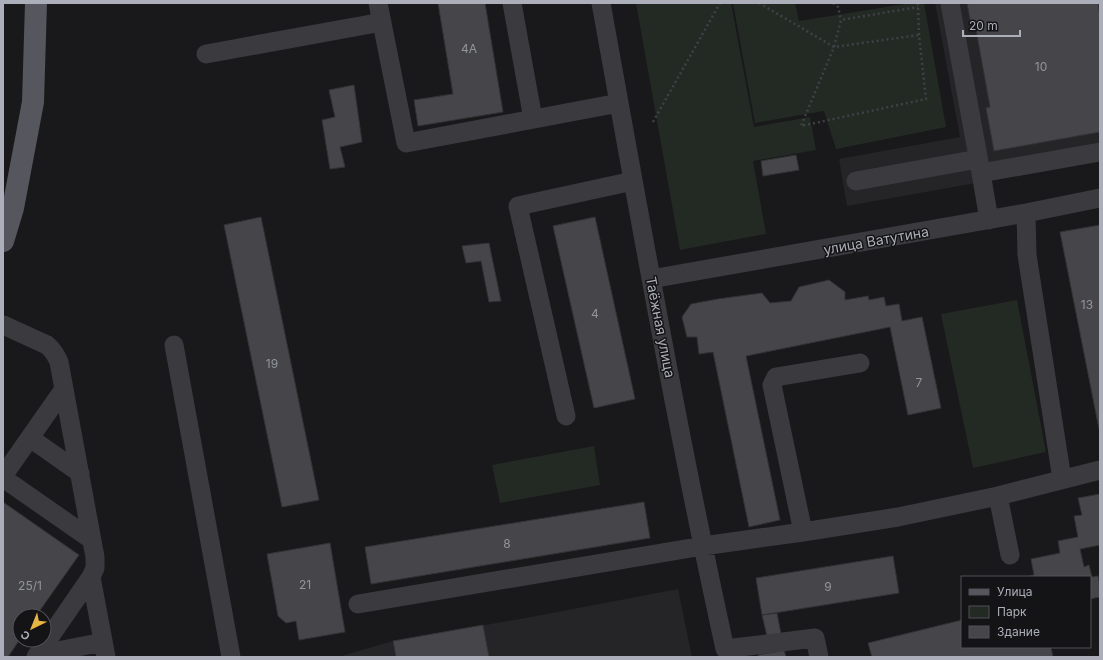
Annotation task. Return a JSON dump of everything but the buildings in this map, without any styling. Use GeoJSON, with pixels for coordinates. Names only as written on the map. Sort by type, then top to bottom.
{"type":"FeatureCollection","features":[{"type":"Feature","properties":{"kind":"main road"},"geometry":{"type":"LineString","coordinates":[[3,241],[13,208],[33,102],[36,3]]}},
{"type":"Feature","properties":{"kind":"street"},"geometry":{"type":"LineString","coordinates":[[378,3],[406,143],[619,103]]}},
{"type":"Feature","properties":{"kind":"street"},"geometry":{"type":"LineString","coordinates":[[512,3],[533,119]]}},
{"type":"Feature","properties":{"kind":"street","name":"Таёжная улица"},"geometry":{"type":"LineString","coordinates":[[601,3],[651,279],[702,546],[725,649],[815,638],[819,657]]}},
{"type":"Feature","properties":{"kind":"street"},"geometry":{"type":"LineString","coordinates":[[950,3],[989,220]]}},
{"type":"Feature","properties":{"kind":"street"},"geometry":{"type":"LineString","coordinates":[[206,54],[382,22]]}},
{"type":"Feature","properties":{"kind":"street"},"geometry":{"type":"LineString","coordinates":[[856,181],[1100,152]]}},
{"type":"Feature","properties":{"kind":"street"},"geometry":{"type":"LineString","coordinates":[[566,416],[518,206],[633,181]]}},
{"type":"Feature","properties":{"kind":"street","name":"улица Ватутина"},"geometry":{"type":"LineString","coordinates":[[651,279],[989,220],[1100,198]]}},
{"type":"Feature","properties":{"kind":"street"},"geometry":{"type":"LineString","coordinates":[[1026,213],[1027,255],[1062,479]]}},
{"type":"Feature","properties":{"kind":"street"},"geometry":{"type":"LineString","coordinates":[[3,325],[47,345],[57,357],[59,362],[96,562],[91,577],[36,656]]}},
{"type":"Feature","properties":{"kind":"street"},"geometry":{"type":"LineString","coordinates":[[174,345],[231,657]]}},
{"type":"Feature","properties":{"kind":"street"},"geometry":{"type":"LineString","coordinates":[[803,532],[772,385],[776,377],[860,363]]}},
{"type":"Feature","properties":{"kind":"street"},"geometry":{"type":"LineString","coordinates":[[64,389],[3,477],[92,540]]}},
{"type":"Feature","properties":{"kind":"street"},"geometry":{"type":"LineString","coordinates":[[30,438],[80,473]]}},
{"type":"Feature","properties":{"kind":"street"},"geometry":{"type":"LineString","coordinates":[[358,604],[702,546],[803,532],[898,516],[998,496],[1100,470]]}},
{"type":"Feature","properties":{"kind":"street"},"geometry":{"type":"LineString","coordinates":[[998,496],[1010,555]]}},
{"type":"Feature","properties":{"kind":"street"},"geometry":{"type":"LineString","coordinates":[[36,656],[105,650],[91,577]]}},
{"type":"Feature","properties":{"kind":"path"},"geometry":{"type":"LineString","coordinates":[[653,122],[720,3]]}},
{"type":"Feature","properties":{"kind":"path"},"geometry":{"type":"LineString","coordinates":[[759,3],[834,47],[919,35]]}},
{"type":"Feature","properties":{"kind":"path"},"geometry":{"type":"LineString","coordinates":[[833,3],[838,7],[841,20],[834,47],[801,126],[926,99],[919,35],[918,5],[841,20]]}},
{"type":"Feature","properties":{"kind":"shaded area"},"geometry":{"type":"Polygon","coordinates":[[[935,3],[1100,3],[1100,161],[847,206],[839,159],[960,137],[935,3]]]}},
{"type":"Feature","properties":{"kind":"shaded area"},"geometry":{"type":"Polygon","coordinates":[[[678,589],[692,657],[338,657],[393,641],[526,618],[678,589]]]}},
{"type":"Feature","properties":{"kind":"green space"},"geometry":{"type":"Polygon","coordinates":[[[636,3],[731,3],[754,127],[810,117],[816,150],[753,161],[766,234],[680,250],[636,3]]]}},
{"type":"Feature","properties":{"kind":"green space"},"geometry":{"type":"Polygon","coordinates":[[[733,3],[795,3],[799,21],[911,3],[924,3],[946,127],[836,149],[824,111],[755,123],[733,3]]]}},
{"type":"Feature","properties":{"kind":"green space"},"geometry":{"type":"Polygon","coordinates":[[[1017,300],[1046,452],[973,468],[941,314],[1017,300]]]}},
{"type":"Feature","properties":{"kind":"green space"},"geometry":{"type":"Polygon","coordinates":[[[594,446],[600,485],[500,503],[492,465],[594,446]]]}}]}
